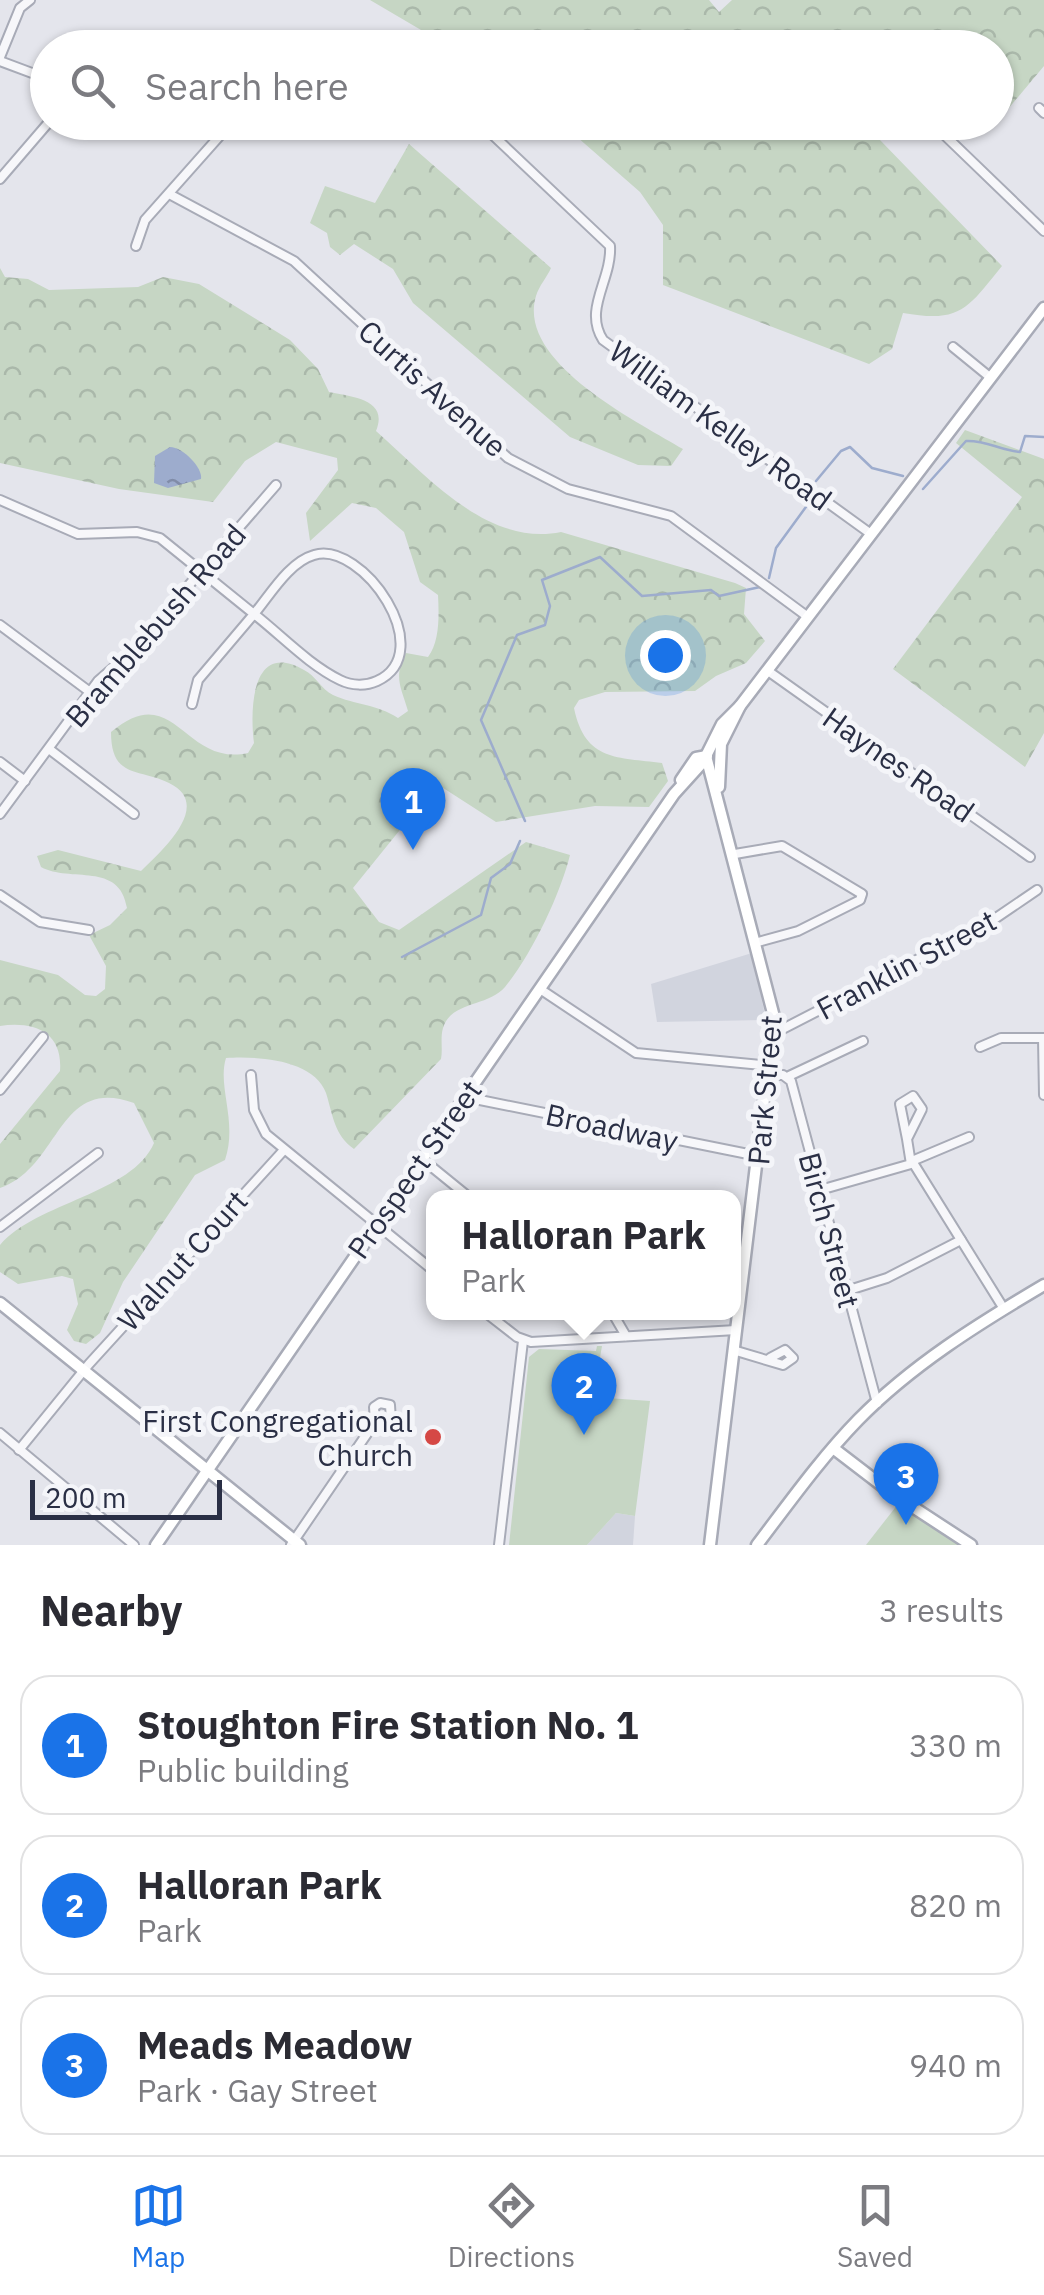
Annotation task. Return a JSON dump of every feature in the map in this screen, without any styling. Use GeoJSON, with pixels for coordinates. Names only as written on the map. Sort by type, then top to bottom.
{"type":"FeatureCollection","features":[{"type":"Feature","properties":{"kind":"main road"},"geometry":{"type":"LineString","coordinates":[[709,765],[740,706],[1044,308]]}},
{"type":"Feature","properties":{"kind":"main road","name":"Prospect Street"},"geometry":{"type":"LineString","coordinates":[[156,1545],[674,794],[688,768],[696,758],[709,765],[674,794]]}},
{"type":"Feature","properties":{"kind":"main road","name":"Park Street"},"geometry":{"type":"LineString","coordinates":[[709,765],[725,818]]}},
{"type":"Feature","properties":{"kind":"main road","name":"Park Street"},"geometry":{"type":"LineString","coordinates":[[709,765],[773,1004],[770,1070],[741,1241]]}},
{"type":"Feature","properties":{"kind":"main road"},"geometry":{"type":"LineString","coordinates":[[756,1545],[833,1448],[876,1402],[1004,1309],[1044,1285]]}},
{"type":"Feature","properties":{"kind":"main road"},"geometry":{"type":"LineString","coordinates":[[0,1303],[295,1544]]}},
{"type":"Feature","properties":{"kind":"main road","name":"Park Street"},"geometry":{"type":"LineString","coordinates":[[710,1545],[736,1320]]}},
{"type":"Feature","properties":{"kind":"main road"},"geometry":{"type":"LineString","coordinates":[[833,1448],[892,1494],[971,1545]]}},
{"type":"Feature","properties":{"kind":"street"},"geometry":{"type":"LineString","coordinates":[[30,0],[20,8],[0,59],[30,72]]}},
{"type":"Feature","properties":{"kind":"street"},"geometry":{"type":"LineString","coordinates":[[0,179],[34,140]]}},
{"type":"Feature","properties":{"kind":"street"},"geometry":{"type":"LineString","coordinates":[[136,246],[145,220],[217,140]]}},
{"type":"Feature","properties":{"kind":"street","name":"William Kelley Road"},"geometry":{"type":"LineString","coordinates":[[498,140],[610,246],[609,272],[594,312],[602,340],[872,534]]}},
{"type":"Feature","properties":{"kind":"street"},"geometry":{"type":"LineString","coordinates":[[950,140],[1044,230]]}},
{"type":"Feature","properties":{"kind":"street","name":"Curtis Avenue"},"geometry":{"type":"LineString","coordinates":[[171,195],[294,262],[508,458],[568,489],[671,516],[808,618]]}},
{"type":"Feature","properties":{"kind":"street"},"geometry":{"type":"LineString","coordinates":[[954,346],[991,378]]}},
{"type":"Feature","properties":{"kind":"street","name":"Bramblebush Road"},"geometry":{"type":"LineString","coordinates":[[0,814],[90,692],[276,485]]}},
{"type":"Feature","properties":{"kind":"street"},"geometry":{"type":"LineString","coordinates":[[0,500],[78,534],[155,536],[202,570],[254,614],[330,674],[351,684],[384,678],[402,650],[396,618],[359,567],[338,554],[320,553],[300,562],[254,614],[198,680],[192,704]]}},
{"type":"Feature","properties":{"kind":"street"},"geometry":{"type":"LineString","coordinates":[[0,625],[90,692]]}},
{"type":"Feature","properties":{"kind":"street","name":"Haynes Road"},"geometry":{"type":"LineString","coordinates":[[768,671],[1030,857]]}},
{"type":"Feature","properties":{"kind":"street"},"geometry":{"type":"LineString","coordinates":[[49,749],[134,814]]}},
{"type":"Feature","properties":{"kind":"street"},"geometry":{"type":"LineString","coordinates":[[0,762],[26,780]]}},
{"type":"Feature","properties":{"kind":"street"},"geometry":{"type":"LineString","coordinates":[[734,854],[782,846],[862,894],[860,900],[798,932],[758,942]]}},
{"type":"Feature","properties":{"kind":"street","name":"Franklin Street"},"geometry":{"type":"LineString","coordinates":[[773,1034],[990,922],[1037,890]]}},
{"type":"Feature","properties":{"kind":"street"},"geometry":{"type":"LineString","coordinates":[[0,895],[40,922],[89,930]]}},
{"type":"Feature","properties":{"kind":"street"},"geometry":{"type":"LineString","coordinates":[[540,989],[636,1053],[770,1070],[788,1076],[863,1041]]}},
{"type":"Feature","properties":{"kind":"street"},"geometry":{"type":"LineString","coordinates":[[0,1090],[43,1037]]}},
{"type":"Feature","properties":{"kind":"street"},"geometry":{"type":"LineString","coordinates":[[980,1047],[1001,1038],[1044,1038],[1044,1095]]}},
{"type":"Feature","properties":{"kind":"street"},"geometry":{"type":"LineString","coordinates":[[251,1074],[259,1122],[282,1151],[426,1266]]}},
{"type":"Feature","properties":{"kind":"street","name":"Birch Street"},"geometry":{"type":"LineString","coordinates":[[788,1076],[876,1402]]}},
{"type":"Feature","properties":{"kind":"street","name":"Broadway"},"geometry":{"type":"LineString","coordinates":[[465,1096],[758,1156]]}},
{"type":"Feature","properties":{"kind":"street"},"geometry":{"type":"LineString","coordinates":[[906,1140],[922,1109],[913,1096],[900,1104],[906,1140],[912,1162],[1004,1309]]}},
{"type":"Feature","properties":{"kind":"street"},"geometry":{"type":"LineString","coordinates":[[820,1190],[904,1168],[969,1137]]}},
{"type":"Feature","properties":{"kind":"street","name":"Walnut Court"},"geometry":{"type":"LineString","coordinates":[[19,1450],[282,1151]]}},
{"type":"Feature","properties":{"kind":"street"},"geometry":{"type":"LineString","coordinates":[[0,1228],[98,1153]]}},
{"type":"Feature","properties":{"kind":"street"},"geometry":{"type":"LineString","coordinates":[[422,1158],[460,1190]]}},
{"type":"Feature","properties":{"kind":"street"},"geometry":{"type":"LineString","coordinates":[[846,1291],[887,1278],[961,1240]]}},
{"type":"Feature","properties":{"kind":"street"},"geometry":{"type":"LineString","coordinates":[[496,1320],[523,1340],[736,1330]]}},
{"type":"Feature","properties":{"kind":"street"},"geometry":{"type":"LineString","coordinates":[[617,1320],[626,1336]]}},
{"type":"Feature","properties":{"kind":"street"},"geometry":{"type":"LineString","coordinates":[[498,1545],[523,1340]]}},
{"type":"Feature","properties":{"kind":"street"},"geometry":{"type":"LineString","coordinates":[[734,1350],[770,1358]]}},
{"type":"Feature","properties":{"kind":"street"},"geometry":{"type":"LineString","coordinates":[[295,1544],[376,1422]]}},
{"type":"Feature","properties":{"kind":"street"},"geometry":{"type":"LineString","coordinates":[[0,1434],[134,1545]]}},
{"type":"Feature","properties":{"kind":"shaded area"},"geometry":{"type":"Polygon","coordinates":[[[752,953],[766,1020],[657,1022],[651,984],[752,953]]]}},
{"type":"Feature","properties":{"kind":"shaded area"},"geometry":{"type":"Polygon","coordinates":[[[616,1513],[635,1516],[633,1545],[587,1545],[616,1513]]]}},
{"type":"Feature","properties":{"kind":"green space"},"geometry":{"type":"Polygon","coordinates":[[[370,0],[709,0],[719,12],[732,0],[1044,0],[1044,66],[1014,102],[1014,30],[421,30],[370,0]]]}},
{"type":"Feature","properties":{"kind":"green space"},"geometry":{"type":"Polygon","coordinates":[[[580,140],[880,140],[1002,266],[971,302],[951,314],[903,313],[892,349],[869,364],[663,285],[663,225],[640,192],[580,140]]]}},
{"type":"Feature","properties":{"kind":"green space"},"geometry":{"type":"Polygon","coordinates":[[[409,144],[551,268],[536,296],[535,320],[544,344],[585,387],[683,449],[671,466],[638,465],[570,437],[413,303],[393,269],[354,244],[340,255],[330,247],[327,233],[310,223],[325,186],[375,203],[409,144]]]}},
{"type":"Feature","properties":{"kind":"green space"},"geometry":{"type":"Polygon","coordinates":[[[0,268],[5,277],[28,279],[49,290],[138,287],[163,277],[199,284],[290,340],[318,369],[329,392],[373,406],[379,420],[376,431],[460,504],[508,529],[534,534],[561,532],[735,583],[746,588],[744,614],[765,641],[746,663],[716,676],[695,691],[605,692],[579,700],[574,708],[579,726],[595,748],[618,757],[662,763],[668,781],[649,807],[595,806],[496,822],[437,784],[353,888],[379,922],[399,930],[526,842],[570,855],[552,906],[525,958],[498,993],[447,1019],[442,1032],[441,1059],[354,1149],[338,1131],[326,1093],[310,1073],[268,1059],[226,1058],[229,1132],[225,1160],[195,1175],[123,1282],[100,1333],[86,1344],[74,1341],[67,1330],[78,1304],[73,1279],[62,1276],[18,1284],[0,1272],[0,1245],[37,1218],[126,1174],[143,1160],[154,1143],[134,1103],[109,1098],[89,1102],[74,1112],[36,1162],[0,1188],[0,1144],[60,1071],[60,1058],[57,1047],[44,1032],[24,1025],[0,1026],[0,960],[58,975],[85,995],[96,996],[105,989],[106,966],[89,935],[110,925],[127,908],[115,884],[41,867],[37,856],[58,850],[141,871],[179,828],[187,804],[182,792],[169,783],[121,765],[112,747],[111,732],[133,718],[150,714],[165,719],[208,748],[226,754],[248,753],[254,743],[257,684],[273,664],[286,663],[304,670],[333,695],[398,718],[408,711],[400,682],[402,661],[406,653],[428,657],[432,651],[438,628],[438,595],[420,582],[404,532],[376,508],[352,503],[310,541],[306,513],[338,470],[337,458],[276,442],[245,461],[213,502],[119,489],[0,463],[0,268]]]}},
{"type":"Feature","properties":{"kind":"green space"},"geometry":{"type":"Polygon","coordinates":[[[965,430],[1044,459],[1044,733],[1025,767],[893,669],[1022,497],[956,443],[965,430]]]}},
{"type":"Feature","properties":{"kind":"green space"},"geometry":{"type":"Polygon","coordinates":[[[597,1346],[602,1346],[593,1397],[650,1401],[635,1516],[616,1513],[587,1545],[509,1545],[529,1357],[539,1349],[596,1351],[597,1346]]]}},
{"type":"Feature","properties":{"kind":"green space"},"geometry":{"type":"Polygon","coordinates":[[[898,1504],[960,1545],[866,1545],[898,1504]]]}},
{"type":"Feature","properties":{"kind":"water"},"geometry":{"type":"Polygon","coordinates":[[[170,447],[191,459],[201,479],[168,488],[154,483],[155,456],[170,447]]]}},
{"type":"Feature","properties":{"kind":"waterway"},"geometry":{"type":"LineString","coordinates":[[923,489],[966,441],[1020,452],[1025,436],[1044,437]]}},
{"type":"Feature","properties":{"kind":"waterway"},"geometry":{"type":"LineString","coordinates":[[816,481],[841,451],[850,447],[872,468],[903,476]]}},
{"type":"Feature","properties":{"kind":"waterway"},"geometry":{"type":"LineString","coordinates":[[769,578],[776,548],[811,500]]}},
{"type":"Feature","properties":{"kind":"waterway"},"geometry":{"type":"LineString","coordinates":[[525,821],[481,720],[517,635],[545,625],[550,606],[542,580],[600,557],[642,596],[711,590],[719,596],[760,587]]}},
{"type":"Feature","properties":{"kind":"waterway"},"geometry":{"type":"LineString","coordinates":[[402,957],[481,915],[491,878],[510,864],[520,841]]}},
{"type":"Feature","properties":{"kind":"place","name":"Stoughton Fire Station No. 1"},"geometry":{"type":"Point","coordinates":[413,850]}},
{"type":"Feature","properties":{"kind":"place","name":"Halloran Park"},"geometry":{"type":"Point","coordinates":[584,1435]}},
{"type":"Feature","properties":{"kind":"place","name":"First Congregational Church"},"geometry":{"type":"Point","coordinates":[433,1437]}},
{"type":"Feature","properties":{"kind":"place","name":"Meads Meadow"},"geometry":{"type":"Point","coordinates":[906,1525]}}]}
